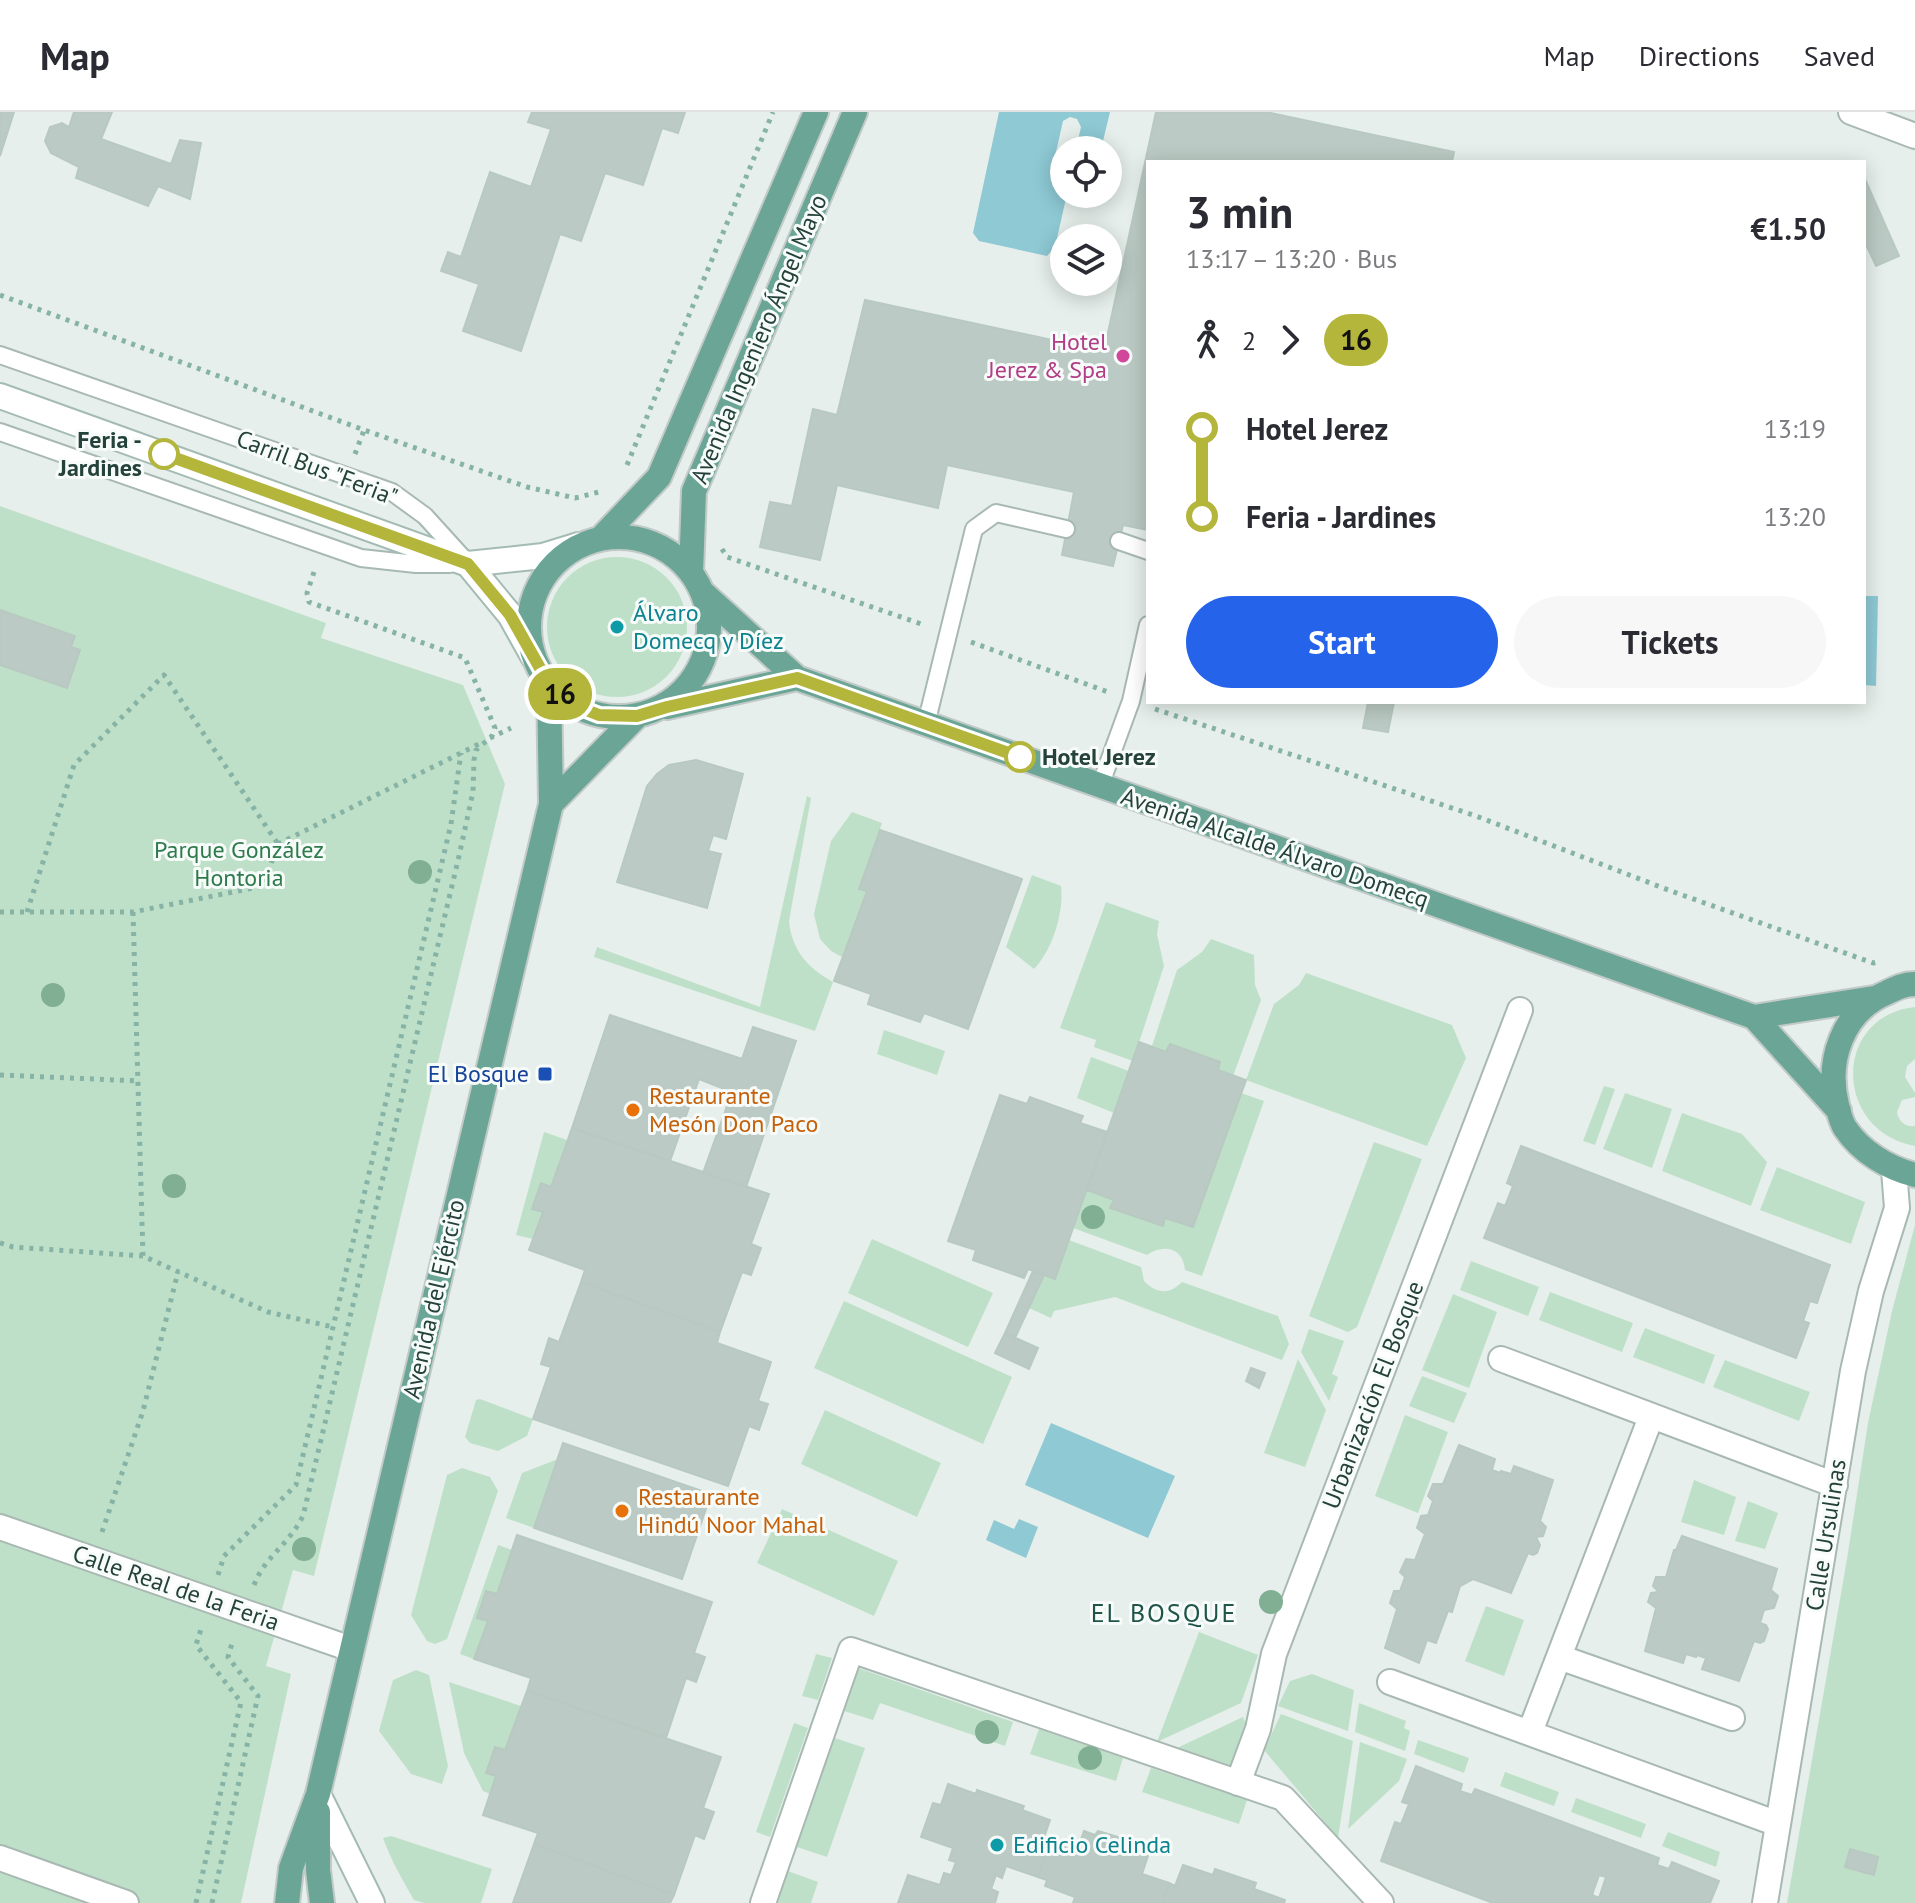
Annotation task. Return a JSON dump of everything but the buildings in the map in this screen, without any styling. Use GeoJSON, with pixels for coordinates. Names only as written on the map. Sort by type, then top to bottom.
{"type":"FeatureCollection","features":[{"type":"Feature","properties":{"kind":"main road","name":"Avenida Ingeniero Ángel Mayo"},"geometry":{"type":"LineString","coordinates":[[603,536],[659,477],[816,112]]}},
{"type":"Feature","properties":{"kind":"main road","name":"Avenida Ingeniero Ángel Mayo"},"geometry":{"type":"LineString","coordinates":[[697,583],[694,491],[855,112]]}},
{"type":"Feature","properties":{"kind":"main road"},"geometry":{"type":"LineString","coordinates":[[667,707],[683,692],[699,669],[709,640],[708,611],[697,583],[675,555],[654,543],[625,536],[603,536],[579,545],[546,572],[533,598],[528,628],[534,658],[549,684],[571,704],[599,715],[637,716],[797,678]]}},
{"type":"Feature","properties":{"kind":"main road","name":"Avenida Alcalde Álvaro Domecq"},"geometry":{"type":"LineString","coordinates":[[697,583],[797,678],[1754,1017],[1839,1111],[1844,1127],[1868,1152],[1905,1172]]}},
{"type":"Feature","properties":{"kind":"main road","name":"Avenida del Ejército"},"geometry":{"type":"LineString","coordinates":[[287,1903],[291,1868],[318,1794],[551,804],[549,684]]}},
{"type":"Feature","properties":{"kind":"main road"},"geometry":{"type":"LineString","coordinates":[[551,804],[637,716]]}},
{"type":"Feature","properties":{"kind":"main road"},"geometry":{"type":"LineString","coordinates":[[1839,1111],[1834,1091],[1834,1057],[1847,1023],[1874,998],[1906,984],[1915,984]]}},
{"type":"Feature","properties":{"kind":"main road","name":"Avenida Alcalde Álvaro Domecq"},"geometry":{"type":"LineString","coordinates":[[1754,1017],[1874,998]]}},
{"type":"Feature","properties":{"kind":"main road","name":"Avenida del Ejército"},"geometry":{"type":"LineString","coordinates":[[318,1794],[318,1870],[322,1903]]}},
{"type":"Feature","properties":{"kind":"street"},"geometry":{"type":"LineString","coordinates":[[1851,112],[1915,136]]}},
{"type":"Feature","properties":{"kind":"street"},"geometry":{"type":"LineString","coordinates":[[0,396],[468,564],[543,556],[579,545]]}},
{"type":"Feature","properties":{"kind":"street"},"geometry":{"type":"LineString","coordinates":[[468,564],[510,615],[534,658]]}},
{"type":"Feature","properties":{"kind":"street","name":"Urbanización El Bosque"},"geometry":{"type":"LineString","coordinates":[[1238,1783],[1258,1729],[1274,1654],[1520,1010]]}},
{"type":"Feature","properties":{"kind":"street","name":"Calle Ursulinas"},"geometry":{"type":"LineString","coordinates":[[1765,1903],[1853,1371],[1871,1291],[1905,1172]]}},
{"type":"Feature","properties":{"kind":"street"},"geometry":{"type":"LineString","coordinates":[[1501,1359],[1835,1485]]}},
{"type":"Feature","properties":{"kind":"street"},"geometry":{"type":"LineString","coordinates":[[1530,1732],[1651,1417]]}},
{"type":"Feature","properties":{"kind":"street","name":"Calle Real de la Feria"},"geometry":{"type":"LineString","coordinates":[[0,1527],[351,1649]]}},
{"type":"Feature","properties":{"kind":"street"},"geometry":{"type":"LineString","coordinates":[[763,1903],[851,1650],[1283,1798],[1381,1903]]}},
{"type":"Feature","properties":{"kind":"street"},"geometry":{"type":"LineString","coordinates":[[1559,1657],[1732,1718]]}},
{"type":"Feature","properties":{"kind":"street"},"geometry":{"type":"LineString","coordinates":[[1390,1682],[1778,1824]]}},
{"type":"Feature","properties":{"kind":"street"},"geometry":{"type":"LineString","coordinates":[[318,1794],[372,1903]]}},
{"type":"Feature","properties":{"kind":"street"},"geometry":{"type":"LineString","coordinates":[[0,1858],[126,1903]]}},
{"type":"Feature","properties":{"kind":"lane","name":"Carril Bus \"Feria\""},"geometry":{"type":"LineString","coordinates":[[0,355],[392,492],[425,516],[468,564]]}},
{"type":"Feature","properties":{"kind":"lane"},"geometry":{"type":"LineString","coordinates":[[0,432],[361,558],[416,564],[468,564]]}},
{"type":"Feature","properties":{"kind":"lane"},"geometry":{"type":"LineString","coordinates":[[926,724],[974,529],[996,513],[1066,529]]}},
{"type":"Feature","properties":{"kind":"lane"},"geometry":{"type":"LineString","coordinates":[[1119,541],[1146,550]]}},
{"type":"Feature","properties":{"kind":"lane"},"geometry":{"type":"LineString","coordinates":[[1100,786],[1131,701],[1146,634]]}},
{"type":"Feature","properties":{"kind":"path"},"geometry":{"type":"LineString","coordinates":[[623,476],[773,112]]}},
{"type":"Feature","properties":{"kind":"path"},"geometry":{"type":"LineString","coordinates":[[0,295],[527,487],[575,498],[604,491]]}},
{"type":"Feature","properties":{"kind":"path"},"geometry":{"type":"LineString","coordinates":[[627,465],[638,469]]}},
{"type":"Feature","properties":{"kind":"path"},"geometry":{"type":"LineString","coordinates":[[719,541],[727,557],[1131,701],[1476,816],[1671,891],[1873,963],[1884,960]]}},
{"type":"Feature","properties":{"kind":"path"},"geometry":{"type":"LineString","coordinates":[[212,1903],[258,1696],[228,1657],[261,1568],[295,1533],[303,1516],[459,856],[473,792],[476,750],[495,728],[465,658],[309,602],[307,593],[318,559]]}},
{"type":"Feature","properties":{"kind":"path"},"geometry":{"type":"LineString","coordinates":[[27,912],[74,765],[164,675],[278,844]]}},
{"type":"Feature","properties":{"kind":"path"},"geometry":{"type":"LineString","coordinates":[[0,912],[133,912],[263,886],[278,844],[511,728]]}},
{"type":"Feature","properties":{"kind":"path"},"geometry":{"type":"LineString","coordinates":[[196,1903],[241,1702],[196,1645],[224,1556],[296,1485],[451,824],[461,753]]}},
{"type":"Feature","properties":{"kind":"path"},"geometry":{"type":"LineString","coordinates":[[133,912],[143,1256]]}},
{"type":"Feature","properties":{"kind":"path"},"geometry":{"type":"LineString","coordinates":[[0,1075],[140,1081]]}},
{"type":"Feature","properties":{"kind":"path"},"geometry":{"type":"LineString","coordinates":[[0,1243],[13,1247],[143,1256],[268,1312],[333,1327]]}},
{"type":"Feature","properties":{"kind":"path"},"geometry":{"type":"LineString","coordinates":[[92,1559],[143,1411],[178,1272]]}},
{"type":"Feature","properties":{"kind":"green space","name":"Parque González Hontoria"},"geometry":{"type":"Polygon","coordinates":[[[0,506],[326,623],[321,638],[463,685],[505,784],[314,1576],[293,1570],[266,1666],[291,1674],[241,1903],[0,1903],[0,506]]]}},
{"type":"Feature","properties":{"kind":"green space"},"geometry":{"type":"Polygon","coordinates":[[[617,557],[644,563],[666,578],[681,600],[687,627],[681,654],[666,676],[644,691],[617,697],[590,691],[568,676],[553,654],[547,627],[553,600],[568,578],[590,563],[617,557]]]}},
{"type":"Feature","properties":{"kind":"green space"},"geometry":{"type":"Polygon","coordinates":[[[807,796],[811,798],[789,921],[794,941],[803,958],[833,982],[815,1031],[594,957],[597,947],[760,1007],[807,796]]]}},
{"type":"Feature","properties":{"kind":"green space"},"geometry":{"type":"Polygon","coordinates":[[[852,812],[882,823],[859,888],[867,891],[842,957],[820,939],[814,914],[831,841],[852,812]]]}},
{"type":"Feature","properties":{"kind":"green space"},"geometry":{"type":"Polygon","coordinates":[[[1032,875],[1061,886],[1059,918],[1052,941],[1034,969],[1006,947],[1032,875]]]}},
{"type":"Feature","properties":{"kind":"green space"},"geometry":{"type":"Polygon","coordinates":[[[1106,902],[1159,921],[1157,934],[1164,966],[1133,1061],[1094,1047],[1096,1040],[1060,1028],[1106,902]]]}},
{"type":"Feature","properties":{"kind":"green space"},"geometry":{"type":"Polygon","coordinates":[[[1211,939],[1254,955],[1255,985],[1261,1000],[1233,1076],[1218,1070],[1220,1062],[1170,1044],[1166,1052],[1152,1046],[1177,970],[1202,952],[1211,939]]]}},
{"type":"Feature","properties":{"kind":"green space"},"geometry":{"type":"Polygon","coordinates":[[[1306,973],[1452,1025],[1466,1058],[1427,1146],[1246,1080],[1274,1004],[1299,985],[1306,973]]]}},
{"type":"Feature","properties":{"kind":"green space"},"geometry":{"type":"Polygon","coordinates":[[[1915,1007],[1915,1059],[1907,1066],[1905,1077],[1915,1097],[1902,1100],[1897,1112],[1903,1123],[1915,1126],[1915,1146],[1888,1136],[1869,1119],[1857,1098],[1853,1074],[1857,1051],[1868,1030],[1888,1015],[1915,1007]]]}},
{"type":"Feature","properties":{"kind":"green space"},"geometry":{"type":"Polygon","coordinates":[[[884,1030],[945,1051],[937,1075],[877,1054],[884,1030]]]}},
{"type":"Feature","properties":{"kind":"green space"},"geometry":{"type":"Polygon","coordinates":[[[1091,1057],[1129,1071],[1114,1113],[1077,1098],[1091,1057]]]}},
{"type":"Feature","properties":{"kind":"green space"},"geometry":{"type":"Polygon","coordinates":[[[1604,1086],[1615,1089],[1595,1145],[1583,1141],[1604,1086]]]}},
{"type":"Feature","properties":{"kind":"green space"},"geometry":{"type":"Polygon","coordinates":[[[1241,1093],[1264,1101],[1202,1276],[1185,1270],[1180,1256],[1171,1250],[1159,1249],[1147,1255],[1073,1228],[1087,1190],[1114,1200],[1111,1207],[1163,1225],[1241,1093]]]}},
{"type":"Feature","properties":{"kind":"green space"},"geometry":{"type":"Polygon","coordinates":[[[1625,1093],[1672,1109],[1652,1168],[1603,1149],[1625,1093]]]}},
{"type":"Feature","properties":{"kind":"green space"},"geometry":{"type":"Polygon","coordinates":[[[1682,1113],[1742,1134],[1767,1162],[1751,1206],[1662,1171],[1682,1113]]]}},
{"type":"Feature","properties":{"kind":"green space"},"geometry":{"type":"Polygon","coordinates":[[[544,1132],[567,1140],[551,1187],[541,1184],[532,1208],[543,1212],[533,1239],[516,1235],[544,1132]]]}},
{"type":"Feature","properties":{"kind":"green space"},"geometry":{"type":"Polygon","coordinates":[[[1374,1142],[1422,1159],[1357,1327],[1348,1332],[1309,1316],[1374,1142]]]}},
{"type":"Feature","properties":{"kind":"green space"},"geometry":{"type":"Polygon","coordinates":[[[1777,1167],[1865,1202],[1851,1244],[1760,1210],[1777,1167]]]}},
{"type":"Feature","properties":{"kind":"green space"},"geometry":{"type":"Polygon","coordinates":[[[1915,1225],[1915,1903],[1787,1903],[1868,1423],[1892,1311],[1915,1225]]]}},
{"type":"Feature","properties":{"kind":"green space"},"geometry":{"type":"Polygon","coordinates":[[[872,1239],[993,1293],[968,1347],[848,1293],[872,1239]]]}},
{"type":"Feature","properties":{"kind":"green space"},"geometry":{"type":"Polygon","coordinates":[[[1069,1240],[1141,1267],[1144,1281],[1158,1290],[1168,1291],[1182,1282],[1278,1316],[1289,1344],[1282,1360],[1115,1297],[1054,1311],[1051,1318],[1029,1308],[1044,1275],[1055,1278],[1069,1240]]]}},
{"type":"Feature","properties":{"kind":"green space"},"geometry":{"type":"Polygon","coordinates":[[[1471,1261],[1539,1287],[1528,1316],[1460,1290],[1471,1261]]]}},
{"type":"Feature","properties":{"kind":"green space"},"geometry":{"type":"Polygon","coordinates":[[[1550,1292],[1633,1323],[1622,1352],[1539,1320],[1550,1292]]]}},
{"type":"Feature","properties":{"kind":"green space"},"geometry":{"type":"Polygon","coordinates":[[[1453,1294],[1497,1312],[1469,1388],[1422,1370],[1453,1294]]]}},
{"type":"Feature","properties":{"kind":"green space"},"geometry":{"type":"Polygon","coordinates":[[[844,1301],[1012,1377],[983,1444],[814,1368],[844,1301]]]}},
{"type":"Feature","properties":{"kind":"green space"},"geometry":{"type":"Polygon","coordinates":[[[1645,1328],[1715,1355],[1704,1384],[1633,1357],[1645,1328]]]}},
{"type":"Feature","properties":{"kind":"green space"},"geometry":{"type":"Polygon","coordinates":[[[1309,1329],[1344,1341],[1332,1374],[1338,1377],[1329,1401],[1301,1352],[1309,1329]]]}},
{"type":"Feature","properties":{"kind":"green space"},"geometry":{"type":"Polygon","coordinates":[[[1298,1359],[1326,1410],[1305,1467],[1264,1453],[1298,1359]]]}},
{"type":"Feature","properties":{"kind":"green space"},"geometry":{"type":"Polygon","coordinates":[[[1725,1360],[1810,1392],[1799,1421],[1713,1387],[1725,1360]]]}},
{"type":"Feature","properties":{"kind":"green space"},"geometry":{"type":"Polygon","coordinates":[[[1422,1376],[1467,1393],[1454,1423],[1409,1406],[1422,1376]]]}},
{"type":"Feature","properties":{"kind":"green space"},"geometry":{"type":"Polygon","coordinates":[[[476,1400],[533,1419],[527,1436],[498,1451],[470,1443],[465,1437],[476,1400]]]}},
{"type":"Feature","properties":{"kind":"green space"},"geometry":{"type":"Polygon","coordinates":[[[825,1410],[941,1463],[917,1517],[801,1464],[825,1410]]]}},
{"type":"Feature","properties":{"kind":"green space"},"geometry":{"type":"Polygon","coordinates":[[[1405,1415],[1448,1432],[1418,1513],[1375,1496],[1405,1415]]]}},
{"type":"Feature","properties":{"kind":"green space"},"geometry":{"type":"Polygon","coordinates":[[[558,1459],[534,1528],[506,1518],[522,1473],[558,1459]]]}},
{"type":"Feature","properties":{"kind":"green space"},"geometry":{"type":"Polygon","coordinates":[[[462,1468],[490,1477],[498,1491],[447,1639],[435,1644],[427,1641],[411,1615],[447,1475],[462,1468]]]}},
{"type":"Feature","properties":{"kind":"green space"},"geometry":{"type":"Polygon","coordinates":[[[1694,1480],[1736,1497],[1724,1535],[1681,1522],[1694,1480]]]}},
{"type":"Feature","properties":{"kind":"green space"},"geometry":{"type":"Polygon","coordinates":[[[1748,1501],[1778,1513],[1765,1549],[1735,1541],[1748,1501]]]}},
{"type":"Feature","properties":{"kind":"green space"},"geometry":{"type":"Polygon","coordinates":[[[782,1509],[898,1561],[874,1616],[757,1563],[782,1509]]]}},
{"type":"Feature","properties":{"kind":"green space"},"geometry":{"type":"Polygon","coordinates":[[[498,1545],[512,1550],[497,1594],[477,1618],[488,1621],[474,1659],[460,1654],[498,1545]]]}},
{"type":"Feature","properties":{"kind":"green space"},"geometry":{"type":"Polygon","coordinates":[[[1486,1606],[1524,1620],[1504,1676],[1465,1661],[1486,1606]]]}},
{"type":"Feature","properties":{"kind":"green space"},"geometry":{"type":"Polygon","coordinates":[[[1199,1632],[1258,1655],[1241,1703],[1157,1742],[1199,1632]]]}},
{"type":"Feature","properties":{"kind":"green space"},"geometry":{"type":"Polygon","coordinates":[[[816,1654],[832,1658],[818,1700],[802,1696],[816,1654]]]}},
{"type":"Feature","properties":{"kind":"green space"},"geometry":{"type":"Polygon","coordinates":[[[858,1668],[1013,1722],[1005,1746],[880,1703],[873,1720],[844,1711],[858,1668]]]}},
{"type":"Feature","properties":{"kind":"green space"},"geometry":{"type":"Polygon","coordinates":[[[416,1670],[429,1675],[448,1766],[442,1784],[411,1774],[379,1731],[393,1680],[416,1670]]]}},
{"type":"Feature","properties":{"kind":"green space"},"geometry":{"type":"Polygon","coordinates":[[[1312,1674],[1354,1690],[1348,1731],[1278,1706],[1290,1681],[1312,1674]]]}},
{"type":"Feature","properties":{"kind":"green space"},"geometry":{"type":"Polygon","coordinates":[[[449,1682],[521,1706],[505,1750],[495,1747],[486,1773],[496,1776],[490,1794],[483,1791],[464,1753],[449,1682]]]}},
{"type":"Feature","properties":{"kind":"green space"},"geometry":{"type":"Polygon","coordinates":[[[1359,1703],[1406,1721],[1404,1728],[1410,1731],[1405,1751],[1355,1732],[1359,1703]]]}},
{"type":"Feature","properties":{"kind":"green space"},"geometry":{"type":"Polygon","coordinates":[[[1281,1714],[1353,1741],[1338,1838],[1264,1750],[1281,1714]]]}},
{"type":"Feature","properties":{"kind":"green space"},"geometry":{"type":"Polygon","coordinates":[[[1243,1717],[1247,1727],[1232,1767],[1177,1748],[1243,1717]]]}},
{"type":"Feature","properties":{"kind":"green space"},"geometry":{"type":"Polygon","coordinates":[[[794,1723],[808,1728],[770,1837],[756,1832],[794,1723]]]}},
{"type":"Feature","properties":{"kind":"green space"},"geometry":{"type":"Polygon","coordinates":[[[1039,1729],[1123,1758],[1116,1781],[1030,1754],[1039,1729]]]}},
{"type":"Feature","properties":{"kind":"green space"},"geometry":{"type":"Polygon","coordinates":[[[835,1738],[865,1748],[827,1857],[797,1847],[835,1738]]]}},
{"type":"Feature","properties":{"kind":"green space"},"geometry":{"type":"Polygon","coordinates":[[[1418,1740],[1469,1758],[1464,1773],[1414,1754],[1418,1740]]]}},
{"type":"Feature","properties":{"kind":"green space"},"geometry":{"type":"Polygon","coordinates":[[[1360,1742],[1407,1759],[1399,1781],[1348,1829],[1360,1742]]]}},
{"type":"Feature","properties":{"kind":"green space"},"geometry":{"type":"Polygon","coordinates":[[[1151,1768],[1247,1800],[1239,1824],[1142,1792],[1151,1768]]]}},
{"type":"Feature","properties":{"kind":"green space"},"geometry":{"type":"Polygon","coordinates":[[[1505,1772],[1559,1792],[1554,1806],[1500,1786],[1505,1772]]]}},
{"type":"Feature","properties":{"kind":"green space"},"geometry":{"type":"Polygon","coordinates":[[[1576,1798],[1646,1824],[1641,1838],[1571,1812],[1576,1798]]]}},
{"type":"Feature","properties":{"kind":"green space"},"geometry":{"type":"Polygon","coordinates":[[[1668,1832],[1720,1852],[1716,1867],[1662,1846],[1668,1832]]]}},
{"type":"Feature","properties":{"kind":"green space"},"geometry":{"type":"Polygon","coordinates":[[[391,1836],[492,1869],[481,1903],[424,1903],[414,1900],[383,1838],[391,1836]]]}},
{"type":"Feature","properties":{"kind":"green space"},"geometry":{"type":"Polygon","coordinates":[[[788,1871],[818,1882],[811,1903],[778,1903],[788,1871]]]}},
{"type":"Feature","properties":{"kind":"water"},"geometry":{"type":"Polygon","coordinates":[[[999,112],[1110,112],[1104,136],[1079,136],[1081,127],[1077,119],[1070,117],[1063,121],[1060,136],[1050,136],[1050,208],[1064,208],[1060,224],[1050,224],[1050,253],[1047,256],[979,241],[973,233],[999,112]]]}},
{"type":"Feature","properties":{"kind":"water"},"geometry":{"type":"Polygon","coordinates":[[[1866,596],[1878,596],[1876,686],[1866,685],[1866,596]]]}},
{"type":"Feature","properties":{"kind":"water"},"geometry":{"type":"Polygon","coordinates":[[[1051,1423],[1175,1476],[1148,1538],[1025,1485],[1051,1423]]]}},
{"type":"Feature","properties":{"kind":"water"},"geometry":{"type":"Polygon","coordinates":[[[1019,1519],[1038,1527],[1026,1558],[986,1540],[994,1520],[1014,1529],[1019,1519]]]}},
{"type":"Feature","properties":{"kind":"bus line","name":"16"},"geometry":{"type":"LineString","coordinates":[[164,454],[468,564],[510,615],[549,684],[571,704],[599,715],[637,716],[797,678],[1020,757]]}},
{"type":"Feature","properties":{"kind":"place","name":"Hotel Jerez & Spa"},"geometry":{"type":"Point","coordinates":[1123,356]}},
{"type":"Feature","properties":{"kind":"place","name":"Feria - Jardines"},"geometry":{"type":"Point","coordinates":[164,454]}},
{"type":"Feature","properties":{"kind":"place","name":"Álvaro Domecq y Díez"},"geometry":{"type":"Point","coordinates":[617,627]}},
{"type":"Feature","properties":{"kind":"place","name":"Hotel Jerez"},"geometry":{"type":"Point","coordinates":[1020,757]}},
{"type":"Feature","properties":{"kind":"place","name":"El Bosque"},"geometry":{"type":"Point","coordinates":[545,1074]}},
{"type":"Feature","properties":{"kind":"place","name":"Restaurante Mesón Don Paco"},"geometry":{"type":"Point","coordinates":[633,1110]}},
{"type":"Feature","properties":{"kind":"place","name":"Restaurante Hindú Noor Mahal"},"geometry":{"type":"Point","coordinates":[622,1511]}},
{"type":"Feature","properties":{"kind":"place","name":"Edificio Celinda"},"geometry":{"type":"Point","coordinates":[997,1845]}},
{"type":"Feature","properties":{"kind":"district","name":"EL BOSQUE"},"geometry":{"type":"Point","coordinates":[1164,1613]}}]}
